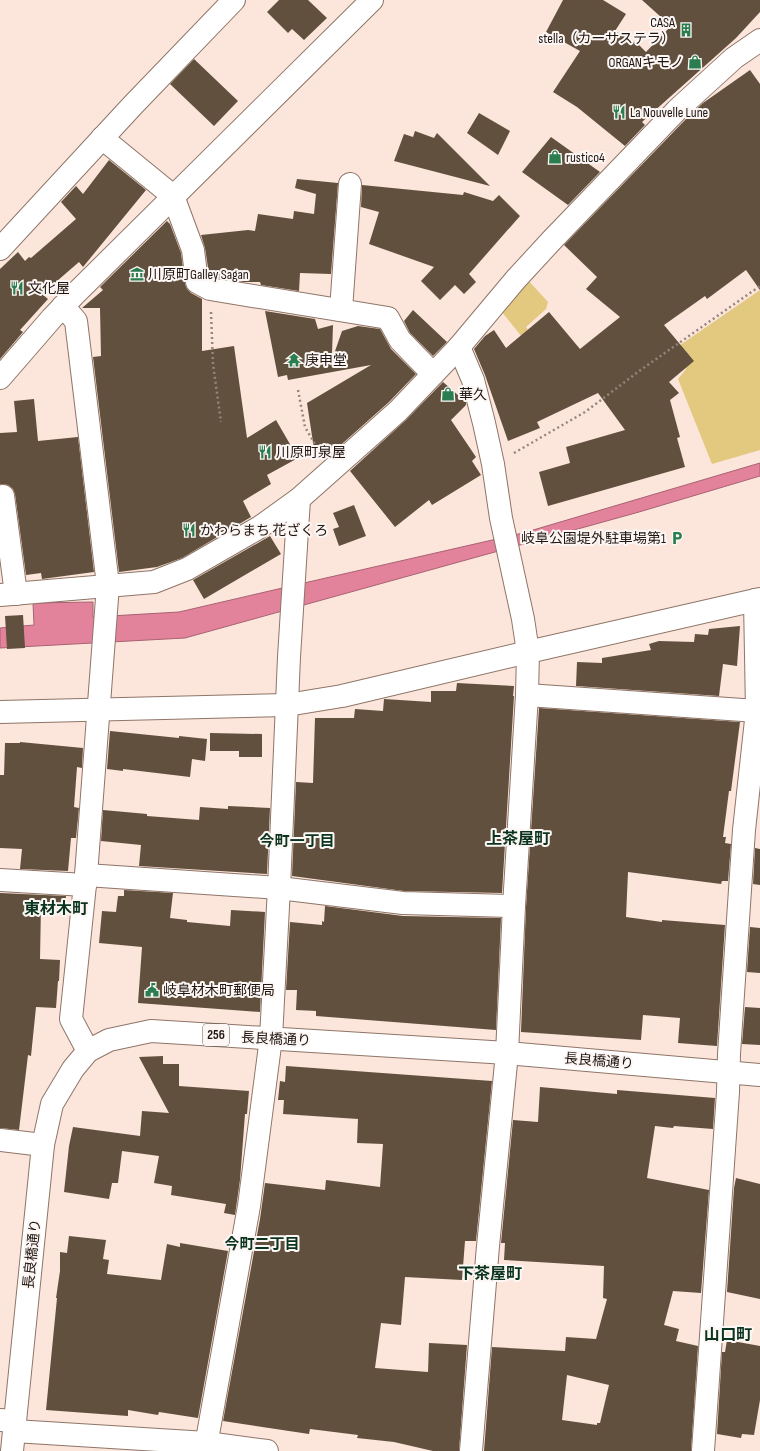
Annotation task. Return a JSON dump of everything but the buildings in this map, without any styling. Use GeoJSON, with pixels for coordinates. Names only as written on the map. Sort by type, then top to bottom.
{"type":"FeatureCollection","features":[{"type":"Feature","properties":{"kind":"main road"},"geometry":{"type":"LineString","coordinates":[[0,249],[102,138],[234,0]]}},
{"type":"Feature","properties":{"kind":"main road"},"geometry":{"type":"LineString","coordinates":[[0,378],[63,306],[372,0]]}},
{"type":"Feature","properties":{"kind":"main road"},"geometry":{"type":"LineString","coordinates":[[3,496],[8,594],[154,582],[187,569],[260,527],[299,499],[398,411],[459,347],[516,279],[627,161],[677,110],[734,58],[760,40]]}},
{"type":"Feature","properties":{"kind":"main road"},"geometry":{"type":"LineString","coordinates":[[102,138],[173,196],[193,250],[197,282],[210,289],[388,318],[400,340],[433,374]]}},
{"type":"Feature","properties":{"kind":"main road"},"geometry":{"type":"LineString","coordinates":[[341,310],[350,184]]}},
{"type":"Feature","properties":{"kind":"main road"},"geometry":{"type":"LineString","coordinates":[[63,306],[76,321],[108,585],[85,880],[71,1019],[88,1050]]}},
{"type":"Feature","properties":{"kind":"main road"},"geometry":{"type":"LineString","coordinates":[[459,347],[473,380],[484,423],[493,464],[510,564],[523,619],[528,652],[527,695],[514,906],[507,1053],[488,1246],[471,1451]]}},
{"type":"Feature","properties":{"kind":"main road"},"geometry":{"type":"LineString","coordinates":[[206,1447],[250,1206],[271,1038],[289,657],[299,499]]}},
{"type":"Feature","properties":{"kind":"main road"},"geometry":{"type":"LineString","coordinates":[[0,712],[287,705],[342,696],[758,600],[752,832],[729,1054],[703,1451]]}},
{"type":"Feature","properties":{"kind":"main road"},"geometry":{"type":"LineString","coordinates":[[527,695],[756,711]]}},
{"type":"Feature","properties":{"kind":"main road"},"geometry":{"type":"LineString","coordinates":[[0,880],[85,880],[279,888],[403,903],[514,906]]}},
{"type":"Feature","properties":{"kind":"main road","name":"長良橋通り"},"geometry":{"type":"LineString","coordinates":[[10,1431],[43,1145],[52,1104],[72,1069],[88,1050],[109,1040],[151,1031],[507,1053],[760,1075]]}},
{"type":"Feature","properties":{"kind":"main road"},"geometry":{"type":"LineString","coordinates":[[0,1140],[43,1145]]}},
{"type":"Feature","properties":{"kind":"main road"},"geometry":{"type":"LineString","coordinates":[[10,1431],[267,1451]]}},
{"type":"Feature","properties":{"kind":"path"},"geometry":{"type":"LineString","coordinates":[[493,464],[585,412],[642,369],[760,286]]}},
{"type":"Feature","properties":{"kind":"path"},"geometry":{"type":"LineString","coordinates":[[210,289],[213,364],[221,422]]}},
{"type":"Feature","properties":{"kind":"path"},"geometry":{"type":"LineString","coordinates":[[298,390],[305,427],[330,471]]}},
{"type":"Feature","properties":{"kind":"shaded area"},"geometry":{"type":"Polygon","coordinates":[[[527,279],[548,302],[546,309],[526,327],[532,336],[526,342],[502,312],[527,279]]]}},
{"type":"Feature","properties":{"kind":"shaded area"},"geometry":{"type":"Polygon","coordinates":[[[760,290],[760,450],[712,464],[678,379],[686,369],[673,350],[760,290]]]}},
{"type":"Feature","properties":{"kind":"shaded area"},"geometry":{"type":"Polygon","coordinates":[[[760,463],[760,476],[639,512],[185,638],[0,648],[0,628],[34,625],[33,603],[93,602],[93,617],[179,612],[523,533],[760,463]]]}},
{"type":"Feature","properties":{"kind":"place","name":"CASA stella（カーサステラ）"},"geometry":{"type":"Point","coordinates":[686,30]}},
{"type":"Feature","properties":{"kind":"place","name":"ORGANキモノ"},"geometry":{"type":"Point","coordinates":[695,62]}},
{"type":"Feature","properties":{"kind":"place","name":"La Nouvelle Lune"},"geometry":{"type":"Point","coordinates":[619,112]}},
{"type":"Feature","properties":{"kind":"place","name":"rustico4"},"geometry":{"type":"Point","coordinates":[555,157]}},
{"type":"Feature","properties":{"kind":"place","name":"川原町Galley Sagan"},"geometry":{"type":"Point","coordinates":[137,274]}},
{"type":"Feature","properties":{"kind":"place","name":"文化屋"},"geometry":{"type":"Point","coordinates":[17,288]}},
{"type":"Feature","properties":{"kind":"place","name":"庚申堂"},"geometry":{"type":"Point","coordinates":[294,360]}},
{"type":"Feature","properties":{"kind":"place","name":"華久"},"geometry":{"type":"Point","coordinates":[448,394]}},
{"type":"Feature","properties":{"kind":"place","name":"川原町泉屋"},"geometry":{"type":"Point","coordinates":[265,452]}},
{"type":"Feature","properties":{"kind":"place","name":"かわらまち 花ざくろ"},"geometry":{"type":"Point","coordinates":[189,530]}},
{"type":"Feature","properties":{"kind":"place","name":"岐阜公園堤外駐車場第1"},"geometry":{"type":"Point","coordinates":[677,538]}},
{"type":"Feature","properties":{"kind":"place","name":"岐阜材木町郵便局"},"geometry":{"type":"Point","coordinates":[152,990]}},
{"type":"Feature","properties":{"kind":"district","name":"上茶屋町"},"geometry":{"type":"Point","coordinates":[518,839]}},
{"type":"Feature","properties":{"kind":"district","name":"今町一丁目"},"geometry":{"type":"Point","coordinates":[297,841]}},
{"type":"Feature","properties":{"kind":"district","name":"東材木町"},"geometry":{"type":"Point","coordinates":[56,909]}},
{"type":"Feature","properties":{"kind":"district","name":"今町二丁目"},"geometry":{"type":"Point","coordinates":[262,1244]}},
{"type":"Feature","properties":{"kind":"district","name":"下茶屋町"},"geometry":{"type":"Point","coordinates":[490,1274]}},
{"type":"Feature","properties":{"kind":"district","name":"山口町"},"geometry":{"type":"Point","coordinates":[728,1335]}}]}
